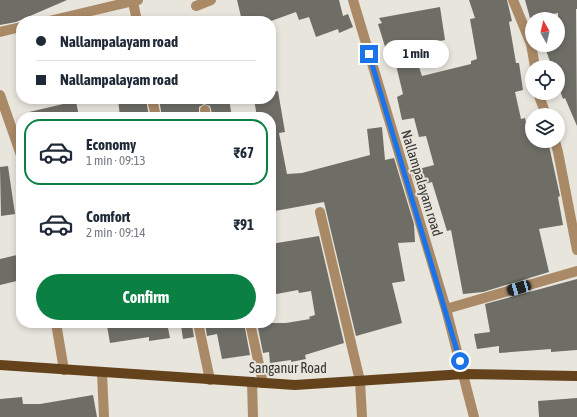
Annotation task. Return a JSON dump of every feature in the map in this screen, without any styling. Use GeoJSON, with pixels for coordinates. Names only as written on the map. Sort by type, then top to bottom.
{"type":"FeatureCollection","features":[{"type":"Feature","properties":{"kind":"main road","name":"Sanganur Road"},"geometry":{"type":"LineString","coordinates":[[0,365],[295,385],[464,374],[577,376]]}},
{"type":"Feature","properties":{"kind":"street"},"geometry":{"type":"LineString","coordinates":[[196,6],[212,0]]}},
{"type":"Feature","properties":{"kind":"street","name":"Nallampalayam road"},"geometry":{"type":"LineString","coordinates":[[353,0],[446,309],[474,417]]}},
{"type":"Feature","properties":{"kind":"street"},"geometry":{"type":"LineString","coordinates":[[513,0],[531,44],[534,60]]}},
{"type":"Feature","properties":{"kind":"street"},"geometry":{"type":"LineString","coordinates":[[71,16],[136,1],[137,16]]}},
{"type":"Feature","properties":{"kind":"street"},"geometry":{"type":"LineString","coordinates":[[0,32],[16,28]]}},
{"type":"Feature","properties":{"kind":"street"},"geometry":{"type":"LineString","coordinates":[[0,94],[16,140]]}},
{"type":"Feature","properties":{"kind":"street"},"geometry":{"type":"LineString","coordinates":[[557,148],[577,250]]}},
{"type":"Feature","properties":{"kind":"street"},"geometry":{"type":"LineString","coordinates":[[320,212],[360,381],[362,417]]}},
{"type":"Feature","properties":{"kind":"street"},"geometry":{"type":"LineString","coordinates":[[446,309],[577,271]]}},
{"type":"Feature","properties":{"kind":"street"},"geometry":{"type":"LineString","coordinates":[[57,328],[64,370]]}},
{"type":"Feature","properties":{"kind":"street"},"geometry":{"type":"LineString","coordinates":[[199,328],[210,380]]}},
{"type":"Feature","properties":{"kind":"street"},"geometry":{"type":"LineString","coordinates":[[251,328],[263,383]]}},
{"type":"Feature","properties":{"kind":"street"},"geometry":{"type":"LineString","coordinates":[[102,372],[104,417]]}},
{"type":"Feature","properties":{"kind":"street"},"geometry":{"type":"LineString","coordinates":[[252,382],[253,417]]}},
{"type":"Feature","properties":{"kind":"building"},"geometry":{"type":"Polygon","coordinates":[[[0,0],[67,0],[30,16],[16,16],[16,22],[0,25],[0,0]]]}},
{"type":"Feature","properties":{"kind":"building"},"geometry":{"type":"Polygon","coordinates":[[[237,0],[339,0],[343,16],[348,14],[353,27],[339,33],[338,29],[316,37],[309,17],[299,20],[296,12],[276,19],[276,16],[241,16],[237,0]]]}},
{"type":"Feature","properties":{"kind":"building"},"geometry":{"type":"Polygon","coordinates":[[[469,0],[507,0],[512,21],[509,22],[516,63],[519,63],[523,90],[515,92],[521,119],[525,118],[525,148],[550,148],[560,196],[558,197],[563,225],[539,229],[549,272],[483,292],[463,294],[451,230],[447,231],[432,182],[416,186],[411,171],[434,165],[426,136],[419,137],[414,118],[402,120],[397,97],[403,94],[396,65],[391,66],[378,24],[382,23],[379,18],[440,7],[445,40],[412,46],[422,76],[471,64],[471,61],[477,59],[470,19],[475,18],[469,0]]]}},
{"type":"Feature","properties":{"kind":"building"},"geometry":{"type":"Polygon","coordinates":[[[525,0],[577,0],[577,126],[565,98],[565,60],[549,60],[547,52],[565,52],[565,12],[528,12],[525,0]]]}},
{"type":"Feature","properties":{"kind":"building"},"geometry":{"type":"Polygon","coordinates":[[[276,91],[278,91],[285,132],[279,133],[287,174],[302,173],[370,155],[367,129],[382,127],[385,160],[394,158],[414,224],[415,242],[398,243],[405,281],[392,283],[402,323],[356,336],[324,202],[276,211],[276,112],[256,112],[255,104],[276,104],[276,91]]]}},
{"type":"Feature","properties":{"kind":"building"},"geometry":{"type":"Polygon","coordinates":[[[63,104],[77,104],[78,112],[29,112],[63,104]]]}},
{"type":"Feature","properties":{"kind":"building"},"geometry":{"type":"Polygon","coordinates":[[[119,104],[147,104],[148,112],[119,112],[119,104]]]}},
{"type":"Feature","properties":{"kind":"building"},"geometry":{"type":"Polygon","coordinates":[[[160,104],[204,104],[199,107],[199,112],[161,112],[160,104]]]}},
{"type":"Feature","properties":{"kind":"building"},"geometry":{"type":"Polygon","coordinates":[[[204,104],[230,104],[231,112],[212,112],[210,106],[204,104]]]}},
{"type":"Feature","properties":{"kind":"building"},"geometry":{"type":"Polygon","coordinates":[[[8,166],[15,214],[1,216],[0,167],[8,166]]]}},
{"type":"Feature","properties":{"kind":"building"},"geometry":{"type":"Polygon","coordinates":[[[319,236],[344,343],[305,355],[306,359],[291,362],[291,360],[270,363],[269,352],[263,353],[258,328],[276,328],[276,323],[310,319],[309,317],[315,315],[311,291],[299,293],[298,290],[276,294],[276,243],[319,236]]]}},
{"type":"Feature","properties":{"kind":"building"},"geometry":{"type":"Polygon","coordinates":[[[16,255],[16,281],[0,285],[0,259],[16,255]]]}},
{"type":"Feature","properties":{"kind":"building"},"geometry":{"type":"Polygon","coordinates":[[[577,279],[577,350],[551,352],[551,349],[499,353],[499,346],[477,349],[474,334],[490,332],[485,304],[577,279]]]}},
{"type":"Feature","properties":{"kind":"building"},"geometry":{"type":"Polygon","coordinates":[[[107,328],[168,328],[170,338],[149,341],[149,337],[110,343],[107,328]]]}},
{"type":"Feature","properties":{"kind":"building"},"geometry":{"type":"Polygon","coordinates":[[[181,328],[192,328],[194,337],[183,339],[181,328]]]}},
{"type":"Feature","properties":{"kind":"building"},"geometry":{"type":"Polygon","coordinates":[[[206,328],[245,328],[250,355],[222,359],[217,334],[207,336],[206,328]]]}},
{"type":"Feature","properties":{"kind":"building"},"geometry":{"type":"Polygon","coordinates":[[[93,395],[97,417],[0,417],[0,399],[22,397],[23,404],[40,404],[93,395]]]}},
{"type":"Feature","properties":{"kind":"building"},"geometry":{"type":"Polygon","coordinates":[[[577,398],[577,417],[539,417],[538,401],[577,398]]]}},
{"type":"Feature","properties":{"kind":"route"},"geometry":{"type":"LineString","coordinates":[[369,54],[446,309],[460,361]]}}]}
